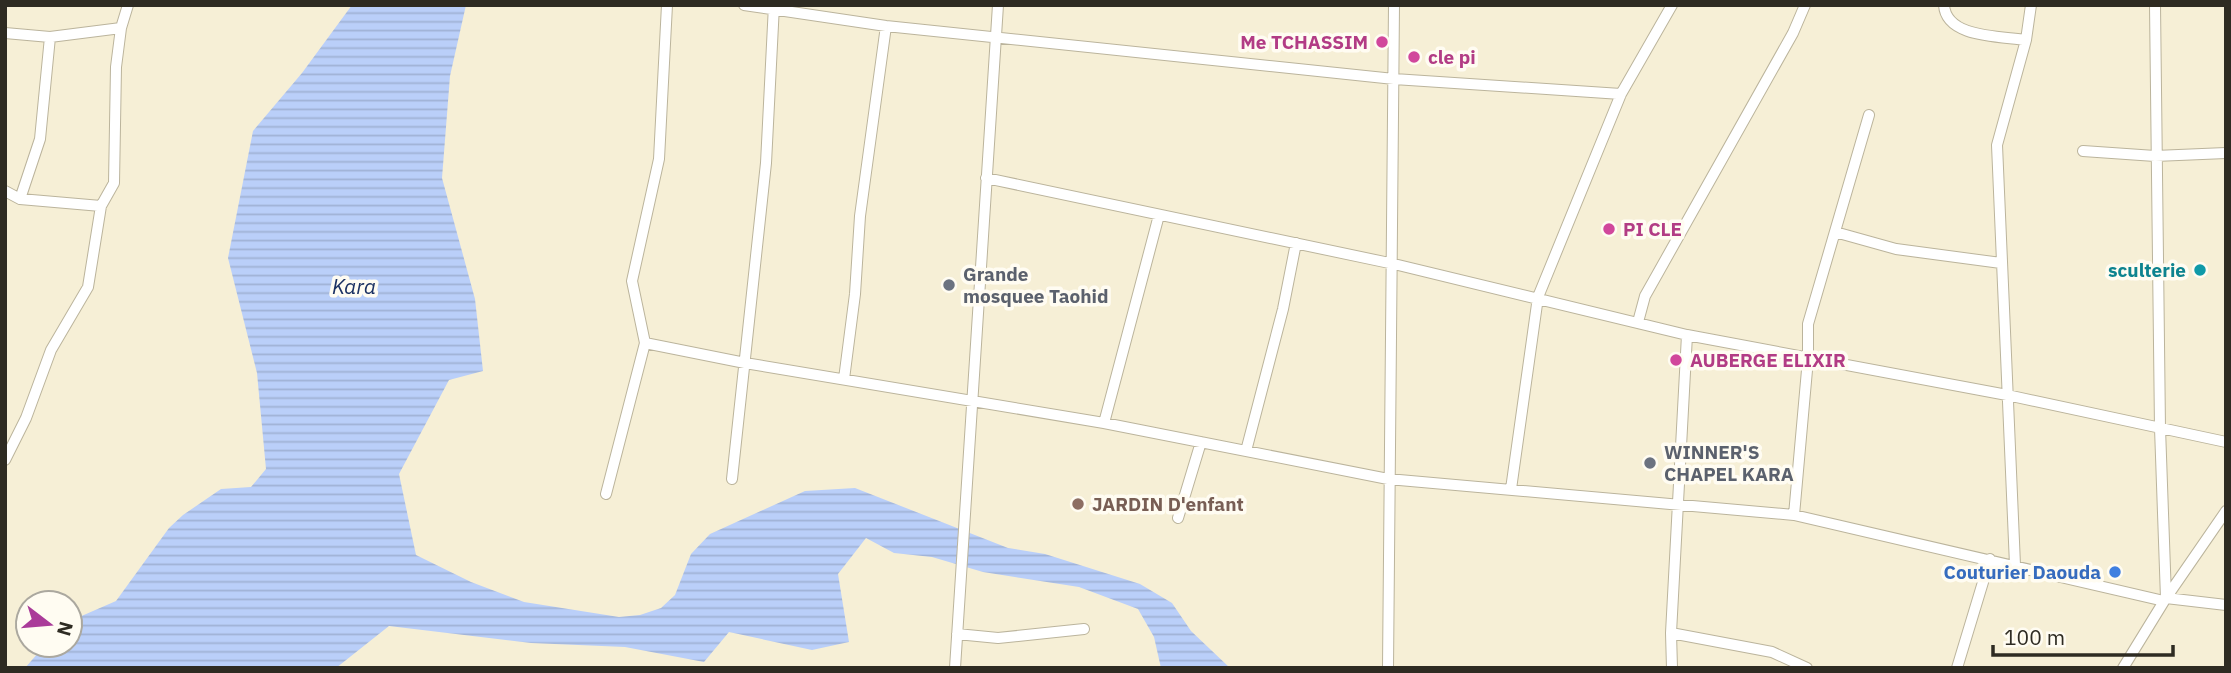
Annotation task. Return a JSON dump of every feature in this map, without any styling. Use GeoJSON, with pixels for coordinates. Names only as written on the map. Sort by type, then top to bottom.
{"type":"FeatureCollection","features":[{"type":"Feature","properties":{"kind":"street"},"geometry":{"type":"LineString","coordinates":[[5,460],[26,418],[51,350],[88,287],[101,206],[114,183],[116,67],[121,27],[128,5]]}},
{"type":"Feature","properties":{"kind":"street"},"geometry":{"type":"LineString","coordinates":[[606,494],[645,342],[632,281],[659,159],[667,5]]}},
{"type":"Feature","properties":{"kind":"street"},"geometry":{"type":"LineString","coordinates":[[744,5],[774,7],[886,26],[995,35],[1394,79],[1621,94]]}},
{"type":"Feature","properties":{"kind":"street"},"geometry":{"type":"LineString","coordinates":[[955,668],[998,5]]}},
{"type":"Feature","properties":{"kind":"street"},"geometry":{"type":"LineString","coordinates":[[1388,668],[1388,479],[1394,264],[1394,5]]}},
{"type":"Feature","properties":{"kind":"street"},"geometry":{"type":"LineString","coordinates":[[1511,489],[1538,297],[1621,94],[1672,5]]}},
{"type":"Feature","properties":{"kind":"street"},"geometry":{"type":"LineString","coordinates":[[1638,323],[1645,296],[1793,33],[1805,5]]}},
{"type":"Feature","properties":{"kind":"street"},"geometry":{"type":"LineString","coordinates":[[1944,5],[1945,15],[1951,25],[1975,33],[2026,40]]}},
{"type":"Feature","properties":{"kind":"street"},"geometry":{"type":"LineString","coordinates":[[2015,565],[1997,145],[2026,40],[2031,5]]}},
{"type":"Feature","properties":{"kind":"street"},"geometry":{"type":"LineString","coordinates":[[2155,5],[2155,156],[2165,600]]}},
{"type":"Feature","properties":{"kind":"street"},"geometry":{"type":"LineString","coordinates":[[732,479],[766,163],[774,7]]}},
{"type":"Feature","properties":{"kind":"street"},"geometry":{"type":"LineString","coordinates":[[844,379],[855,294],[860,216],[886,26]]}},
{"type":"Feature","properties":{"kind":"street"},"geometry":{"type":"LineString","coordinates":[[5,33],[50,37],[121,27]]}},
{"type":"Feature","properties":{"kind":"street"},"geometry":{"type":"LineString","coordinates":[[20,199],[40,139],[50,37]]}},
{"type":"Feature","properties":{"kind":"street"},"geometry":{"type":"LineString","coordinates":[[1794,515],[1808,359],[1808,324],[1869,115]]}},
{"type":"Feature","properties":{"kind":"street"},"geometry":{"type":"LineString","coordinates":[[2083,151],[2155,156],[2226,153]]}},
{"type":"Feature","properties":{"kind":"street"},"geometry":{"type":"LineString","coordinates":[[986,178],[1394,264],[1687,335],[2007,395],[2226,442]]}},
{"type":"Feature","properties":{"kind":"street"},"geometry":{"type":"LineString","coordinates":[[5,191],[20,199],[101,206]]}},
{"type":"Feature","properties":{"kind":"street"},"geometry":{"type":"LineString","coordinates":[[1104,423],[1159,215]]}},
{"type":"Feature","properties":{"kind":"street"},"geometry":{"type":"LineString","coordinates":[[1835,232],[1896,249],[2001,263]]}},
{"type":"Feature","properties":{"kind":"street"},"geometry":{"type":"LineString","coordinates":[[1246,451],[1283,309],[1296,243]]}},
{"type":"Feature","properties":{"kind":"street"},"geometry":{"type":"LineString","coordinates":[[1672,668],[1671,633],[1687,335]]}},
{"type":"Feature","properties":{"kind":"street"},"geometry":{"type":"LineString","coordinates":[[645,342],[745,363],[1104,423],[1388,479],[1794,515],[2165,600],[2226,605]]}},
{"type":"Feature","properties":{"kind":"street"},"geometry":{"type":"LineString","coordinates":[[1178,518],[1201,442]]}},
{"type":"Feature","properties":{"kind":"street"},"geometry":{"type":"LineString","coordinates":[[2123,668],[2165,600],[2226,511]]}},
{"type":"Feature","properties":{"kind":"street"},"geometry":{"type":"LineString","coordinates":[[1956,668],[1990,559]]}},
{"type":"Feature","properties":{"kind":"street"},"geometry":{"type":"LineString","coordinates":[[957,634],[998,638],[1084,628]]}},
{"type":"Feature","properties":{"kind":"street"},"geometry":{"type":"LineString","coordinates":[[1671,633],[1772,652],[1807,668]]}},
{"type":"Feature","properties":{"kind":"water","name":"Kara"},"geometry":{"type":"Polygon","coordinates":[[[352,5],[466,5],[450,76],[442,178],[475,299],[483,371],[449,380],[399,474],[416,555],[471,582],[524,602],[619,617],[640,615],[661,608],[675,595],[691,554],[710,534],[805,491],[855,488],[1008,548],[1045,554],[1140,584],[1172,603],[1191,631],[1230,668],[1161,668],[1154,637],[1138,609],[1079,587],[983,572],[932,557],[894,553],[866,538],[838,574],[849,642],[812,650],[729,632],[704,662],[625,647],[531,643],[389,626],[336,668],[25,668],[33,659],[84,659],[84,615],[116,601],[169,528],[183,515],[221,489],[251,487],[266,469],[257,373],[228,258],[253,131],[302,73],[352,5]]]}},
{"type":"Feature","properties":{"kind":"place","name":"Me TCHASSIM"},"geometry":{"type":"Point","coordinates":[1382,42]}},
{"type":"Feature","properties":{"kind":"place","name":"cle pi"},"geometry":{"type":"Point","coordinates":[1414,57]}},
{"type":"Feature","properties":{"kind":"place","name":"PI CLE"},"geometry":{"type":"Point","coordinates":[1609,229]}},
{"type":"Feature","properties":{"kind":"place","name":"sculterie"},"geometry":{"type":"Point","coordinates":[2200,270]}},
{"type":"Feature","properties":{"kind":"place","name":"Grande mosquee Taohid"},"geometry":{"type":"Point","coordinates":[949,285]}},
{"type":"Feature","properties":{"kind":"place","name":"AUBERGE ELIXIR"},"geometry":{"type":"Point","coordinates":[1676,360]}},
{"type":"Feature","properties":{"kind":"place","name":"WINNER'S CHAPEL KARA"},"geometry":{"type":"Point","coordinates":[1650,463]}},
{"type":"Feature","properties":{"kind":"place","name":"JARDIN D'enfant"},"geometry":{"type":"Point","coordinates":[1078,504]}},
{"type":"Feature","properties":{"kind":"place","name":"Couturier Daouda"},"geometry":{"type":"Point","coordinates":[2115,572]}}]}
